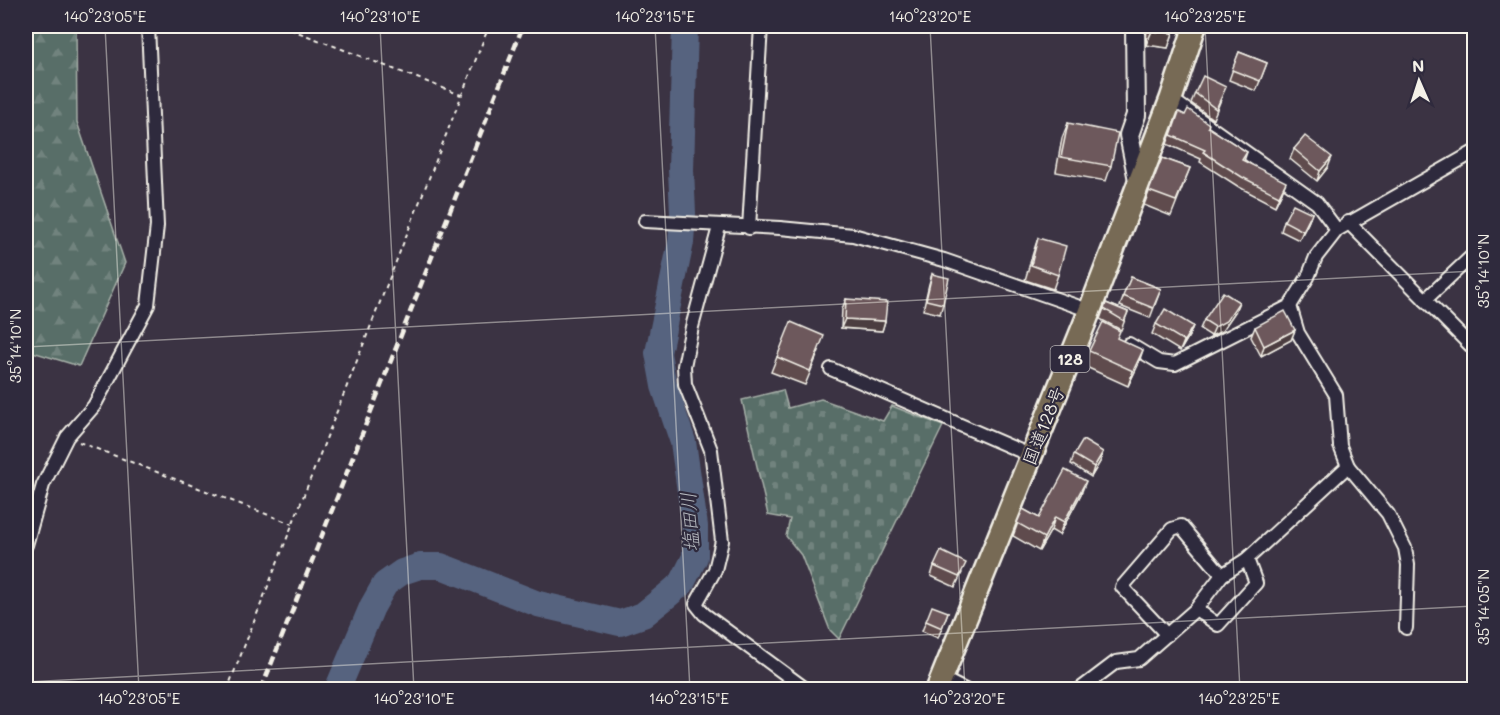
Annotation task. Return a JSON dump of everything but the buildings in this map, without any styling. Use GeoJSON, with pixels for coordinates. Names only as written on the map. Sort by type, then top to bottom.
{"type":"FeatureCollection","features":[{"type":"Feature","properties":{"kind":"highway","name":"国道128号"},"geometry":{"type":"LineString","coordinates":[[939,684],[1090,319],[1138,180],[1171,99],[1195,26]]}},
{"type":"Feature","properties":{"kind":"main road"},"geometry":{"type":"LineString","coordinates":[[1135,26],[1137,115],[1130,135],[1138,180]]}},
{"type":"Feature","properties":{"kind":"street"},"geometry":{"type":"LineString","coordinates":[[26,545],[43,485],[67,437],[94,406],[148,305],[157,226],[148,26]]}},
{"type":"Feature","properties":{"kind":"street"},"geometry":{"type":"LineString","coordinates":[[750,228],[761,26]]}},
{"type":"Feature","properties":{"kind":"street"},"geometry":{"type":"LineString","coordinates":[[1171,99],[1317,203],[1337,230]]}},
{"type":"Feature","properties":{"kind":"street"},"geometry":{"type":"LineString","coordinates":[[1115,337],[1159,362],[1174,364],[1290,306],[1308,277],[1316,256],[1337,230],[1473,156]]}},
{"type":"Feature","properties":{"kind":"street"},"geometry":{"type":"LineString","coordinates":[[645,221],[853,235],[944,260],[1090,319]]}},
{"type":"Feature","properties":{"kind":"street"},"geometry":{"type":"LineString","coordinates":[[1348,222],[1474,349]]}},
{"type":"Feature","properties":{"kind":"street"},"geometry":{"type":"LineString","coordinates":[[719,227],[684,366],[685,384],[711,450],[722,541],[714,570],[696,603],[704,614],[807,690]]}},
{"type":"Feature","properties":{"kind":"street"},"geometry":{"type":"LineString","coordinates":[[1425,300],[1474,254]]}},
{"type":"Feature","properties":{"kind":"street"},"geometry":{"type":"LineString","coordinates":[[1290,306],[1298,333],[1336,395],[1340,446],[1348,466],[1388,514],[1405,548],[1408,565],[1406,628]]}},
{"type":"Feature","properties":{"kind":"street"},"geometry":{"type":"LineString","coordinates":[[831,369],[1032,456]]}},
{"type":"Feature","properties":{"kind":"street"},"geometry":{"type":"LineString","coordinates":[[1078,690],[1116,662],[1139,658],[1167,635],[1196,609],[1222,575],[1246,559],[1348,466]]}},
{"type":"Feature","properties":{"kind":"street"},"geometry":{"type":"LineString","coordinates":[[1167,635],[1122,587],[1172,529],[1181,526],[1222,575]]}},
{"type":"Feature","properties":{"kind":"street"},"geometry":{"type":"LineString","coordinates":[[1196,609],[1218,625],[1256,583],[1246,559]]}},
{"type":"Feature","properties":{"kind":"street"},"geometry":{"type":"LineString","coordinates":[[939,684],[965,690]]}},
{"type":"Feature","properties":{"kind":"path"},"geometry":{"type":"LineString","coordinates":[[282,26],[460,95]]}},
{"type":"Feature","properties":{"kind":"path"},"geometry":{"type":"LineString","coordinates":[[227,690],[489,26]]}},
{"type":"Feature","properties":{"kind":"path"},"geometry":{"type":"LineString","coordinates":[[67,437],[292,524]]}},
{"type":"Feature","properties":{"kind":"green space"},"geometry":{"type":"Polygon","coordinates":[[[26,26],[76,26],[77,122],[125,263],[79,366],[26,350],[26,26]]]}},
{"type":"Feature","properties":{"kind":"green space"},"geometry":{"type":"Polygon","coordinates":[[[783,390],[788,408],[821,399],[883,421],[892,406],[943,426],[839,639],[830,630],[801,555],[786,536],[790,519],[768,515],[742,400],[783,390]]]}},
{"type":"Feature","properties":{"kind":"waterway","name":"塩田川"},"geometry":{"type":"LineString","coordinates":[[337,690],[372,607],[385,584],[402,572],[420,566],[441,566],[538,604],[620,623],[643,615],[682,583],[695,557],[695,526],[683,442],[664,386],[658,353],[681,242],[685,26]]}},
{"type":"Feature","properties":{"kind":"railway"},"geometry":{"type":"LineString","coordinates":[[261,690],[523,26]]}}]}
